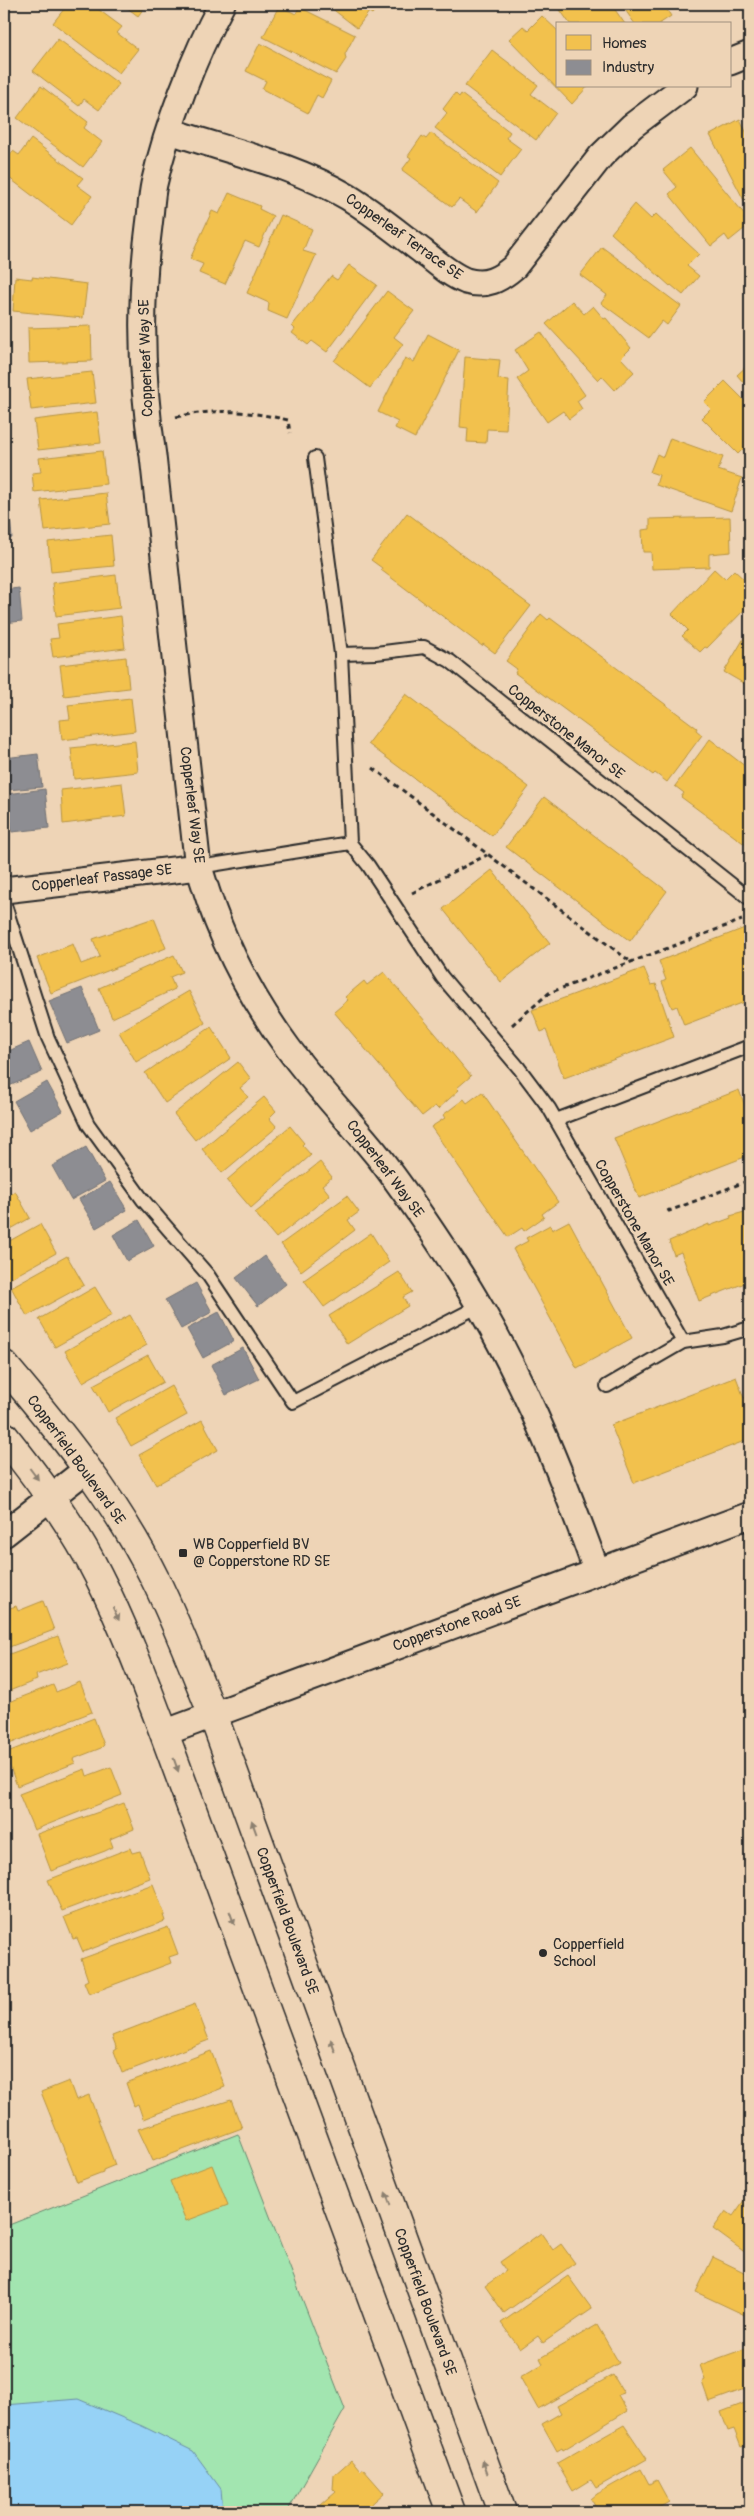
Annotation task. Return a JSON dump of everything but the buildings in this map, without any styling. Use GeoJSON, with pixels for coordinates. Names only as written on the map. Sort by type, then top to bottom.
{"type":"FeatureCollection","features":[{"type":"Feature","properties":{"kind":"street","name":"Copperleaf Way SE"},"geometry":{"type":"LineString","coordinates":[[222,4],[205,38],[170,131],[153,194],[145,260],[143,349],[145,404],[153,456],[199,867],[223,937],[246,983],[266,1016],[288,1049],[379,1158],[454,1266],[479,1306],[539,1425],[576,1515],[596,1572]]}},
{"type":"Feature","properties":{"kind":"street"},"geometry":{"type":"LineString","coordinates":[[732,61],[750,54]]}},
{"type":"Feature","properties":{"kind":"street","name":"Copperleaf Terrace SE"},"geometry":{"type":"LineString","coordinates":[[170,131],[319,182],[349,198],[387,224],[449,272],[466,281],[483,283],[500,279],[514,267],[601,156],[632,126],[682,88]]}},
{"type":"Feature","properties":{"kind":"street","name":"Copperleaf Passage SE"},"geometry":{"type":"LineString","coordinates":[[4,890],[199,867]]}},
{"type":"Feature","properties":{"kind":"street","name":"Copperfield Boulevard SE"},"geometry":{"type":"LineString","coordinates":[[4,1365],[40,1407],[87,1469],[121,1518],[155,1578],[213,1715],[502,2512]]}},
{"type":"Feature","properties":{"kind":"street"},"geometry":{"type":"LineString","coordinates":[[4,1436],[51,1497],[97,1574],[121,1625],[164,1734],[451,2512]]}},
{"type":"Feature","properties":{"kind":"street"},"geometry":{"type":"LineString","coordinates":[[4,1534],[87,1469]]}},
{"type":"Feature","properties":{"kind":"street","name":"Copperstone Road SE"},"geometry":{"type":"LineString","coordinates":[[164,1734],[750,1515]]}},
{"type":"Feature","properties":{"kind":"lane"},"geometry":{"type":"LineString","coordinates":[[199,867],[350,843],[341,654],[315,458]]}},
{"type":"Feature","properties":{"kind":"lane","name":"Copperstone Manor SE"},"geometry":{"type":"LineString","coordinates":[[341,654],[376,653],[424,647],[450,661],[750,899]]}},
{"type":"Feature","properties":{"kind":"lane","name":"Copperstone Manor SE"},"geometry":{"type":"LineString","coordinates":[[350,843],[442,977],[519,1068],[556,1120],[683,1342]]}},
{"type":"Feature","properties":{"kind":"lane"},"geometry":{"type":"LineString","coordinates":[[4,902],[48,1038],[88,1124],[143,1200],[208,1274],[293,1402],[479,1306]]}},
{"type":"Feature","properties":{"kind":"lane"},"geometry":{"type":"LineString","coordinates":[[556,1120],[750,1046]]}},
{"type":"Feature","properties":{"kind":"lane"},"geometry":{"type":"LineString","coordinates":[[607,1386],[683,1342],[723,1336],[750,1328]]}},
{"type":"Feature","properties":{"kind":"path"},"geometry":{"type":"LineString","coordinates":[[176,417],[218,410],[250,412],[288,420],[290,433]]}},
{"type":"Feature","properties":{"kind":"path"},"geometry":{"type":"LineString","coordinates":[[373,768],[631,962]]}},
{"type":"Feature","properties":{"kind":"path"},"geometry":{"type":"LineString","coordinates":[[409,895],[487,855]]}},
{"type":"Feature","properties":{"kind":"path"},"geometry":{"type":"LineString","coordinates":[[510,1027],[550,993],[742,920]]}},
{"type":"Feature","properties":{"kind":"path"},"geometry":{"type":"LineString","coordinates":[[668,1209],[669,1211],[750,1180]]}},
{"type":"Feature","properties":{"kind":"green space"},"geometry":{"type":"Polygon","coordinates":[[[238,2134],[345,2409],[287,2512],[4,2512],[4,2227],[238,2134]]]}},
{"type":"Feature","properties":{"kind":"water"},"geometry":{"type":"Polygon","coordinates":[[[78,2399],[142,2426],[193,2451],[221,2489],[223,2512],[4,2512],[4,2405],[78,2399]]]}},
{"type":"Feature","properties":{"kind":"place","name":"WB Copperfield BV @ Copperstone RD SE"},"geometry":{"type":"Point","coordinates":[183,1553]}},
{"type":"Feature","properties":{"kind":"place","name":"Copperfield School"},"geometry":{"type":"Point","coordinates":[543,1953]}}]}
